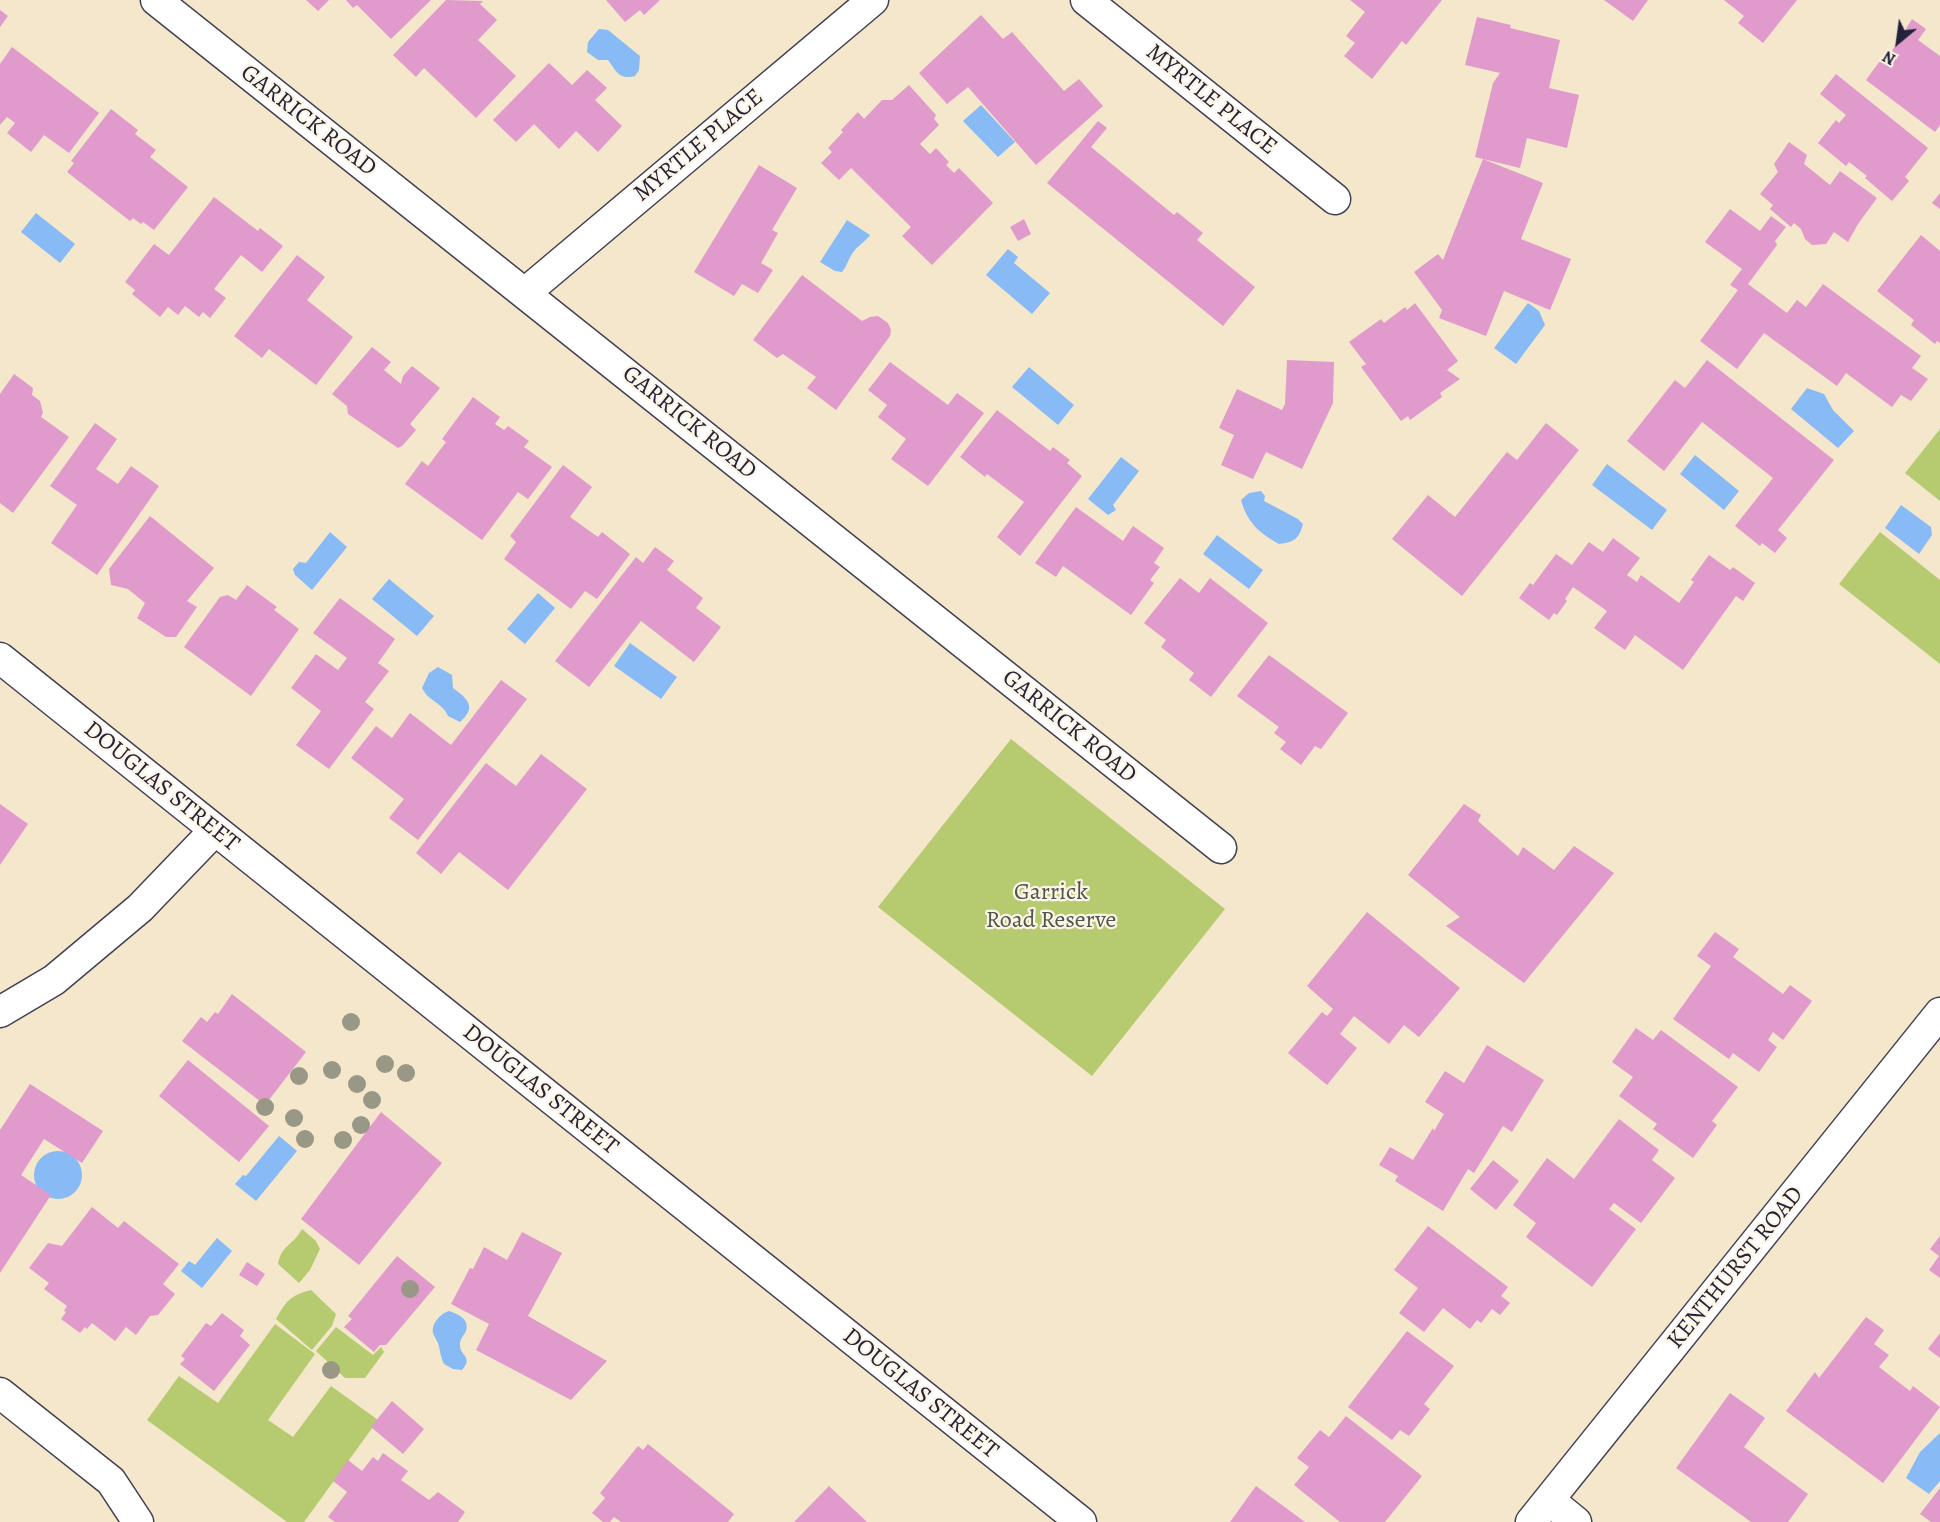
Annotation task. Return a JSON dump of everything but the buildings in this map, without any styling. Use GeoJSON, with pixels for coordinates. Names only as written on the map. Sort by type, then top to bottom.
{"type":"FeatureCollection","features":[{"type":"Feature","properties":{"kind":"street","name":"GARRICK ROAD"},"geometry":{"type":"LineString","coordinates":[[156,0],[1221,848]]}},
{"type":"Feature","properties":{"kind":"street","name":"MYRTLE PLACE"},"geometry":{"type":"LineString","coordinates":[[525,293],[873,0]]}},
{"type":"Feature","properties":{"kind":"street","name":"MYRTLE PLACE"},"geometry":{"type":"LineString","coordinates":[[1086,0],[1335,199]]}},
{"type":"Feature","properties":{"kind":"street","name":"DOUGLAS STREET"},"geometry":{"type":"LineString","coordinates":[[0,658],[1081,1522]]}},
{"type":"Feature","properties":{"kind":"street"},"geometry":{"type":"LineString","coordinates":[[0,1012],[54,980],[140,908],[215,830]]}},
{"type":"Feature","properties":{"kind":"street","name":"KENTHURST ROAD"},"geometry":{"type":"LineString","coordinates":[[1540,1511],[1940,1013]]}},
{"type":"Feature","properties":{"kind":"street"},"geometry":{"type":"LineString","coordinates":[[0,1393],[111,1481],[138,1522]]}},
{"type":"Feature","properties":{"kind":"street"},"geometry":{"type":"LineString","coordinates":[[1540,1511],[1576,1522]]}},
{"type":"Feature","properties":{"kind":"green space"},"geometry":{"type":"Polygon","coordinates":[[[1940,429],[1940,501],[1905,473],[1940,429]]]}},
{"type":"Feature","properties":{"kind":"green space"},"geometry":{"type":"Polygon","coordinates":[[[1880,532],[1940,580],[1940,664],[1839,584],[1880,532]]]}},
{"type":"Feature","properties":{"kind":"green space","name":"Garrick Road Reserve"},"geometry":{"type":"Polygon","coordinates":[[[1011,739],[1225,909],[1092,1076],[878,907],[1011,739]]]}},
{"type":"Feature","properties":{"kind":"green space"},"geometry":{"type":"Polygon","coordinates":[[[302,1229],[316,1241],[320,1249],[310,1270],[299,1283],[278,1264],[282,1253],[302,1229]]]}},
{"type":"Feature","properties":{"kind":"green space"},"geometry":{"type":"Polygon","coordinates":[[[311,1290],[336,1314],[332,1326],[312,1350],[276,1319],[290,1300],[298,1294],[311,1290]]]}},
{"type":"Feature","properties":{"kind":"green space"},"geometry":{"type":"Polygon","coordinates":[[[275,1324],[315,1354],[268,1420],[293,1437],[331,1386],[378,1420],[304,1522],[287,1522],[147,1420],[179,1376],[218,1403],[275,1324]]]}},
{"type":"Feature","properties":{"kind":"green space"},"geometry":{"type":"Polygon","coordinates":[[[336,1327],[373,1355],[381,1347],[384,1352],[365,1378],[345,1378],[316,1351],[336,1327]]]}},
{"type":"Feature","properties":{"kind":"water"},"geometry":{"type":"Polygon","coordinates":[[[599,29],[608,30],[640,56],[639,70],[635,76],[622,76],[608,60],[598,60],[587,52],[588,42],[599,29]]]}},
{"type":"Feature","properties":{"kind":"water"},"geometry":{"type":"Polygon","coordinates":[[[981,105],[1015,142],[998,157],[963,121],[981,105]]]}},
{"type":"Feature","properties":{"kind":"water"},"geometry":{"type":"Polygon","coordinates":[[[36,213],[75,244],[60,263],[21,232],[36,213]]]}},
{"type":"Feature","properties":{"kind":"water"},"geometry":{"type":"Polygon","coordinates":[[[847,220],[870,235],[854,251],[842,272],[835,271],[820,262],[847,220]]]}},
{"type":"Feature","properties":{"kind":"water"},"geometry":{"type":"Polygon","coordinates":[[[1008,249],[1018,257],[1014,263],[1050,293],[1032,314],[986,275],[1008,249]]]}},
{"type":"Feature","properties":{"kind":"water"},"geometry":{"type":"Polygon","coordinates":[[[1528,303],[1539,311],[1545,325],[1516,364],[1494,348],[1528,303]]]}},
{"type":"Feature","properties":{"kind":"water"},"geometry":{"type":"Polygon","coordinates":[[[1029,367],[1074,405],[1058,425],[1012,387],[1029,367]]]}},
{"type":"Feature","properties":{"kind":"water"},"geometry":{"type":"Polygon","coordinates":[[[1807,388],[1824,394],[1833,410],[1854,431],[1838,448],[1791,409],[1807,388]]]}},
{"type":"Feature","properties":{"kind":"water"},"geometry":{"type":"Polygon","coordinates":[[[1695,455],[1739,491],[1724,510],[1680,474],[1695,455]]]}},
{"type":"Feature","properties":{"kind":"water"},"geometry":{"type":"Polygon","coordinates":[[[1121,457],[1139,471],[1113,505],[1116,510],[1108,515],[1088,499],[1121,457]]]}},
{"type":"Feature","properties":{"kind":"water"},"geometry":{"type":"Polygon","coordinates":[[[1607,464],[1667,510],[1652,530],[1592,485],[1607,464]]]}},
{"type":"Feature","properties":{"kind":"water"},"geometry":{"type":"Polygon","coordinates":[[[1261,491],[1265,496],[1264,501],[1303,524],[1295,539],[1279,544],[1265,536],[1250,521],[1241,500],[1249,493],[1261,491]]]}},
{"type":"Feature","properties":{"kind":"water"},"geometry":{"type":"Polygon","coordinates":[[[1901,505],[1931,527],[1932,535],[1919,554],[1885,528],[1901,505]]]}},
{"type":"Feature","properties":{"kind":"water"},"geometry":{"type":"Polygon","coordinates":[[[330,532],[347,547],[312,590],[295,575],[293,569],[299,562],[306,563],[330,532]]]}},
{"type":"Feature","properties":{"kind":"water"},"geometry":{"type":"Polygon","coordinates":[[[1217,535],[1263,570],[1249,589],[1203,554],[1217,535]]]}},
{"type":"Feature","properties":{"kind":"water"},"geometry":{"type":"Polygon","coordinates":[[[389,579],[434,616],[417,636],[372,599],[389,579]]]}},
{"type":"Feature","properties":{"kind":"water"},"geometry":{"type":"Polygon","coordinates":[[[538,593],[555,608],[525,644],[507,629],[538,593]]]}},
{"type":"Feature","properties":{"kind":"water"},"geometry":{"type":"Polygon","coordinates":[[[630,643],[677,677],[661,699],[614,666],[630,643]]]}},
{"type":"Feature","properties":{"kind":"water"},"geometry":{"type":"Polygon","coordinates":[[[438,667],[452,675],[453,688],[463,696],[468,704],[468,712],[460,722],[448,716],[422,688],[429,673],[438,667]]]}},
{"type":"Feature","properties":{"kind":"water"},"geometry":{"type":"Polygon","coordinates":[[[279,1136],[297,1151],[256,1201],[235,1184],[243,1175],[246,1176],[279,1136]]]}},
{"type":"Feature","properties":{"kind":"water"},"geometry":{"type":"Polygon","coordinates":[[[58,1151],[75,1158],[82,1175],[75,1192],[58,1199],[41,1192],[34,1175],[41,1158],[58,1151]]]}},
{"type":"Feature","properties":{"kind":"water"},"geometry":{"type":"Polygon","coordinates":[[[217,1238],[232,1251],[202,1288],[181,1271],[189,1261],[195,1265],[217,1238]]]}},
{"type":"Feature","properties":{"kind":"water"},"geometry":{"type":"Polygon","coordinates":[[[449,1311],[465,1320],[467,1327],[460,1344],[467,1362],[462,1370],[453,1369],[444,1364],[433,1333],[437,1319],[449,1311]]]}},
{"type":"Feature","properties":{"kind":"water"},"geometry":{"type":"Polygon","coordinates":[[[1940,1433],[1940,1481],[1929,1494],[1906,1478],[1920,1452],[1940,1433]]]}}]}
